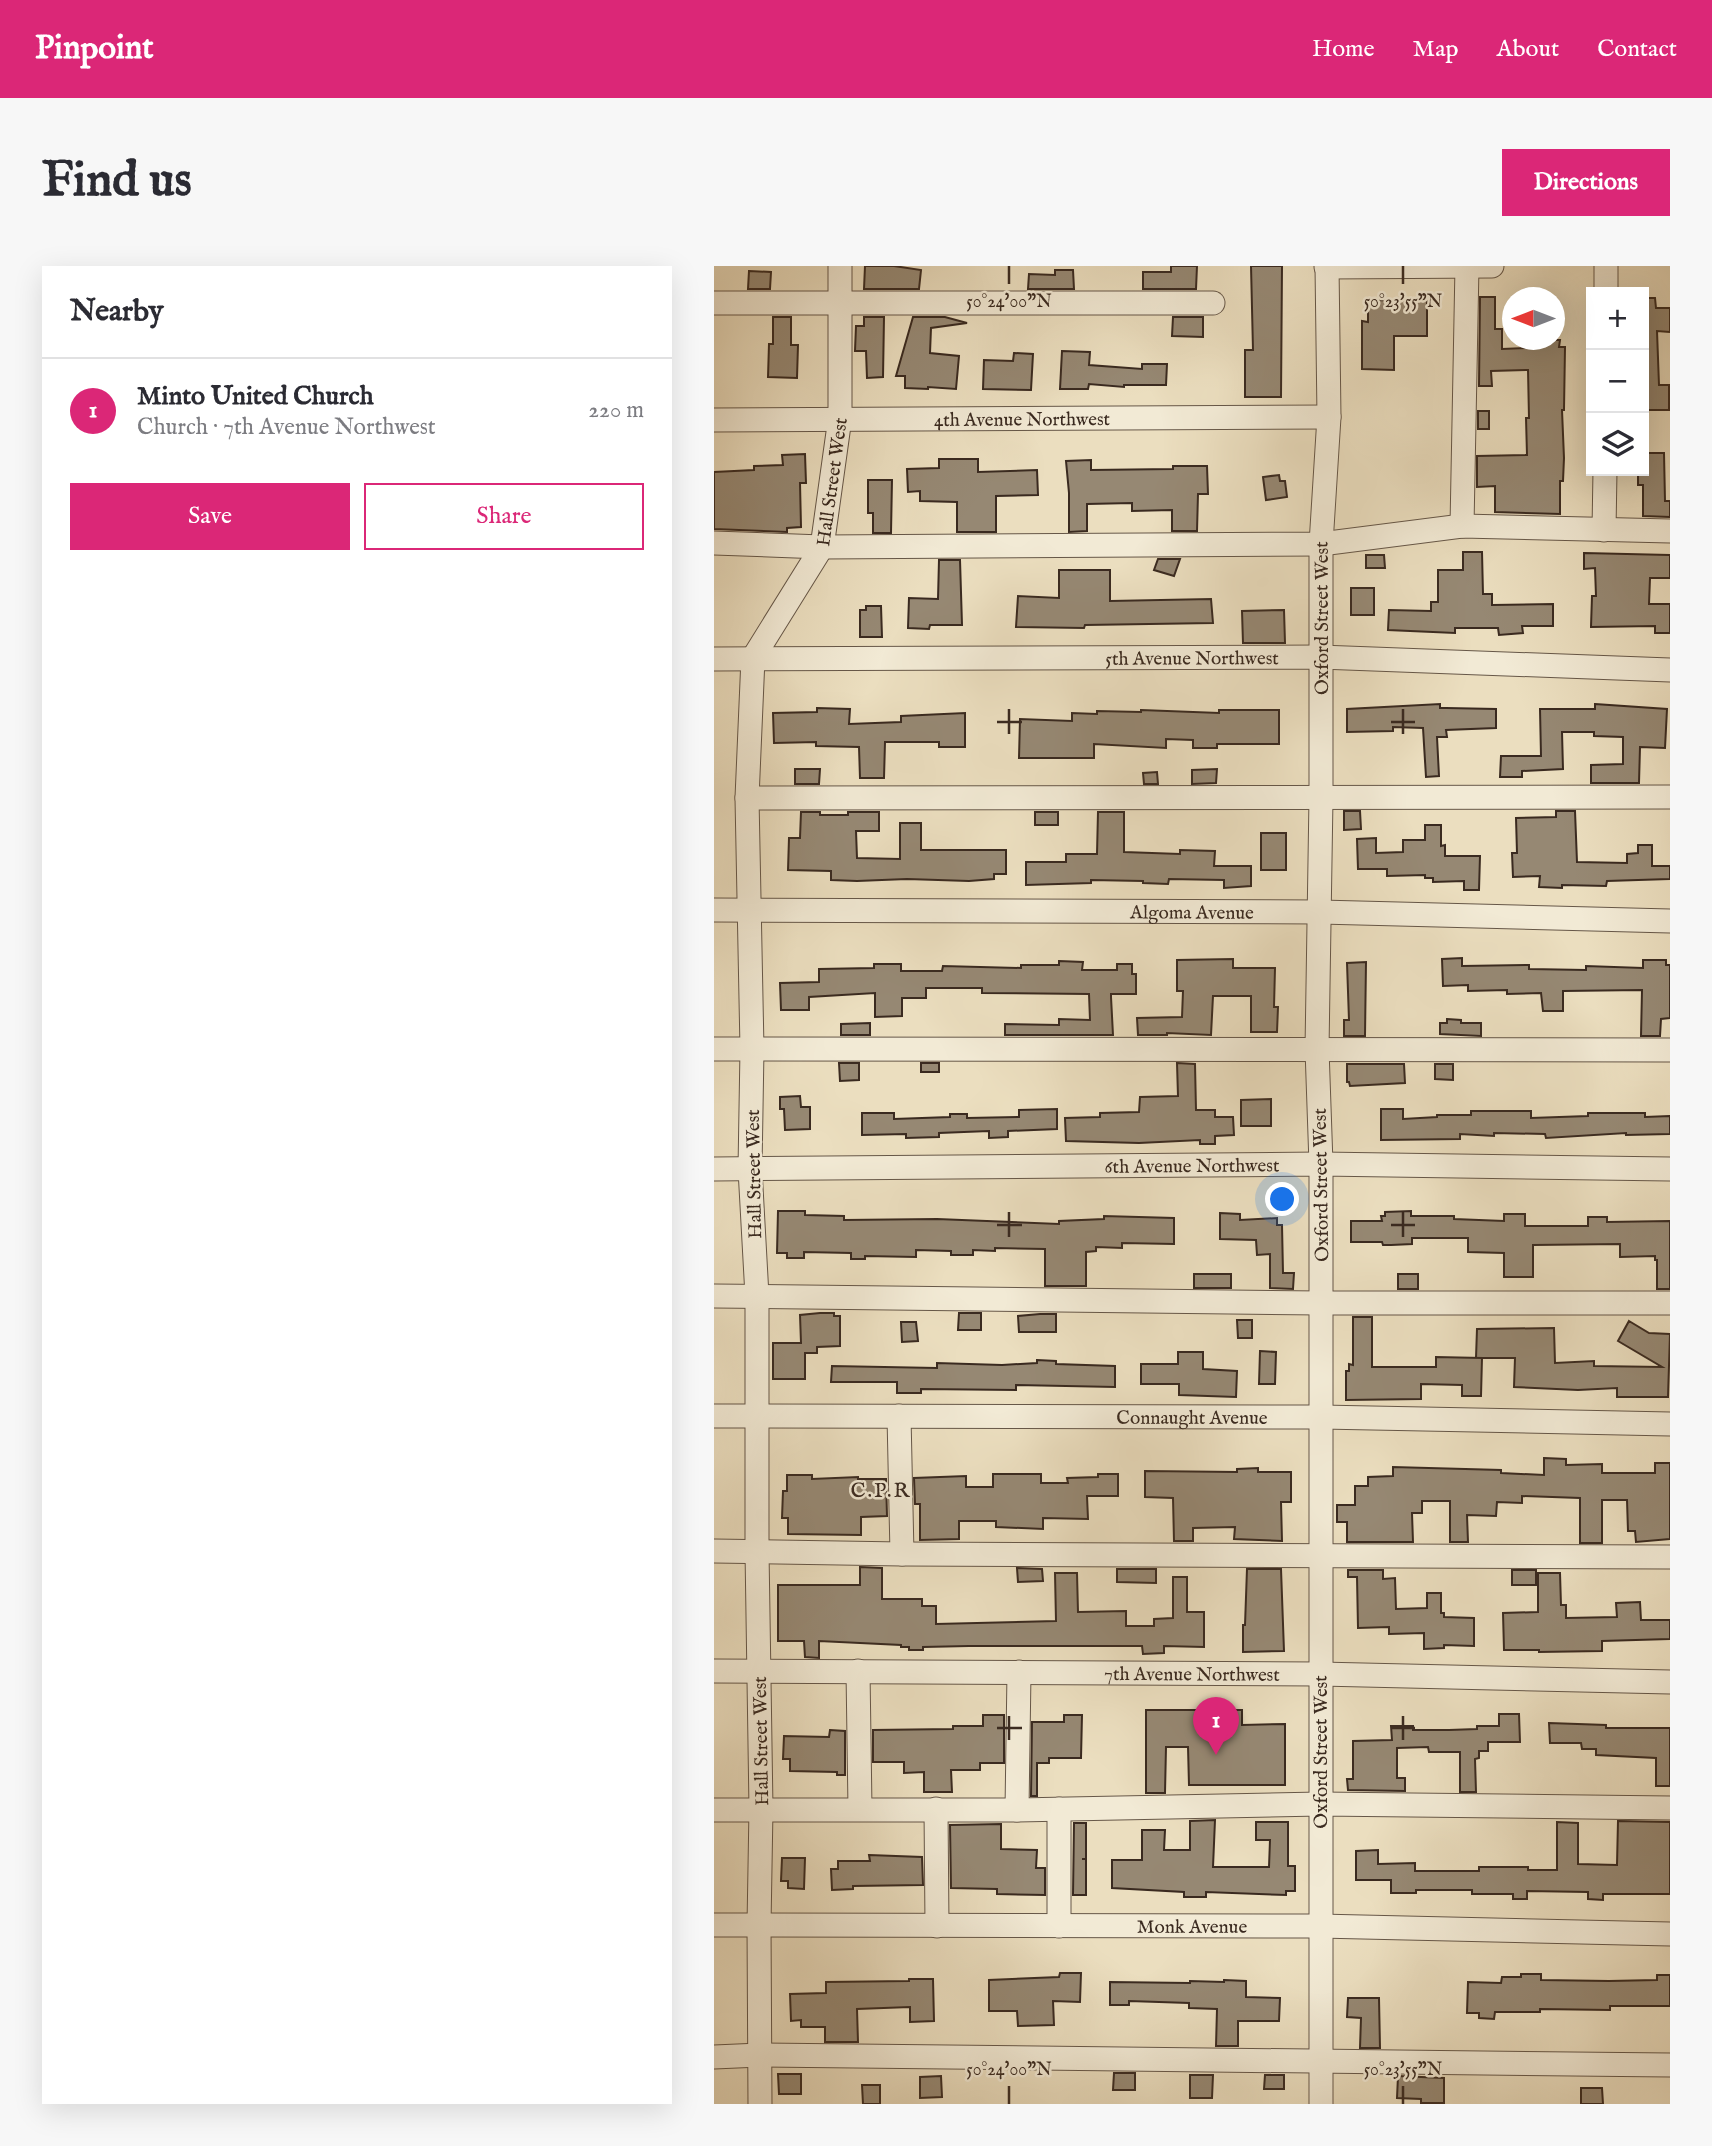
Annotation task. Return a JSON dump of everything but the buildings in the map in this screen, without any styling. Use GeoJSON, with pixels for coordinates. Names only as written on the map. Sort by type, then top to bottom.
{"type":"FeatureCollection","features":[{"type":"Feature","properties":{"kind":"street","name":"Hall Street West"},"geometry":{"type":"LineString","coordinates":[[760,2104],[757,1296],[750,1169],[752,1049],[747,798],[753,658],[822,547],[840,418],[840,266]]}},
{"type":"Feature","properties":{"kind":"street"},"geometry":{"type":"LineString","coordinates":[[1326,266],[1492,266]]}},
{"type":"Feature","properties":{"kind":"street","name":"Oxford Street West"},"geometry":{"type":"LineString","coordinates":[[1321,2104],[1321,1164],[1317,1049],[1321,544],[1329,417],[1326,266]]}},
{"type":"Feature","properties":{"kind":"street"},"geometry":{"type":"LineString","coordinates":[[1606,266],[1606,287]]}},
{"type":"Feature","properties":{"kind":"street"},"geometry":{"type":"LineString","coordinates":[[1462,526],[1467,267]]}},
{"type":"Feature","properties":{"kind":"street"},"geometry":{"type":"LineString","coordinates":[[714,303],[1213,303]]}},
{"type":"Feature","properties":{"kind":"street","name":"4th Avenue Northwest"},"geometry":{"type":"LineString","coordinates":[[714,420],[1329,417]]}},
{"type":"Feature","properties":{"kind":"street"},"geometry":{"type":"LineString","coordinates":[[1604,530],[1605,476]]}},
{"type":"Feature","properties":{"kind":"street"},"geometry":{"type":"LineString","coordinates":[[714,543],[822,547],[1321,544],[1462,526],[1670,531]]}},
{"type":"Feature","properties":{"kind":"street","name":"5th Avenue Northwest"},"geometry":{"type":"LineString","coordinates":[[714,659],[1320,657],[1670,670]]}},
{"type":"Feature","properties":{"kind":"street"},"geometry":{"type":"LineString","coordinates":[[747,798],[1670,797]]}},
{"type":"Feature","properties":{"kind":"street","name":"Algoma Avenue"},"geometry":{"type":"LineString","coordinates":[[714,910],[1320,912],[1670,921]]}},
{"type":"Feature","properties":{"kind":"street"},"geometry":{"type":"LineString","coordinates":[[714,1049],[1670,1050]]}},
{"type":"Feature","properties":{"kind":"street","name":"6th Avenue Northwest"},"geometry":{"type":"LineString","coordinates":[[714,1169],[1321,1164],[1670,1169]]}},
{"type":"Feature","properties":{"kind":"street"},"geometry":{"type":"LineString","coordinates":[[714,1296],[1321,1303],[1670,1303]]}},
{"type":"Feature","properties":{"kind":"street","name":"Connaught Avenue"},"geometry":{"type":"LineString","coordinates":[[714,1416],[1321,1417],[1670,1424]]}},
{"type":"Feature","properties":{"kind":"street"},"geometry":{"type":"LineString","coordinates":[[899,1416],[902,1555]]}},
{"type":"Feature","properties":{"kind":"street"},"geometry":{"type":"LineString","coordinates":[[714,1551],[902,1555],[1670,1557]]}},
{"type":"Feature","properties":{"kind":"street","name":"7th Avenue Northwest"},"geometry":{"type":"LineString","coordinates":[[714,1671],[1320,1674],[1670,1682]]}},
{"type":"Feature","properties":{"kind":"street"},"geometry":{"type":"LineString","coordinates":[[858,1671],[860,1809]]}},
{"type":"Feature","properties":{"kind":"street"},"geometry":{"type":"LineString","coordinates":[[1017,1810],[1019,1672]]}},
{"type":"Feature","properties":{"kind":"street"},"geometry":{"type":"LineString","coordinates":[[714,1810],[1017,1810],[1320,1804],[1670,1808]]}},
{"type":"Feature","properties":{"kind":"street"},"geometry":{"type":"LineString","coordinates":[[936,1809],[937,1926]]}},
{"type":"Feature","properties":{"kind":"street"},"geometry":{"type":"LineString","coordinates":[[1059,1809],[1059,1926]]}},
{"type":"Feature","properties":{"kind":"street","name":"Monk Avenue"},"geometry":{"type":"LineString","coordinates":[[714,1925],[1320,1926],[1670,1934]]}},
{"type":"Feature","properties":{"kind":"street"},"geometry":{"type":"LineString","coordinates":[[714,2057],[760,2055],[1670,2065]]}},
{"type":"Feature","properties":{"kind":"place","name":"Minto United Church"},"geometry":{"type":"Point","coordinates":[1216,1755]}},
{"type":"Feature","properties":{"kind":"district","name":"C.P.R"},"geometry":{"type":"Point","coordinates":[881,1490]}}]}
